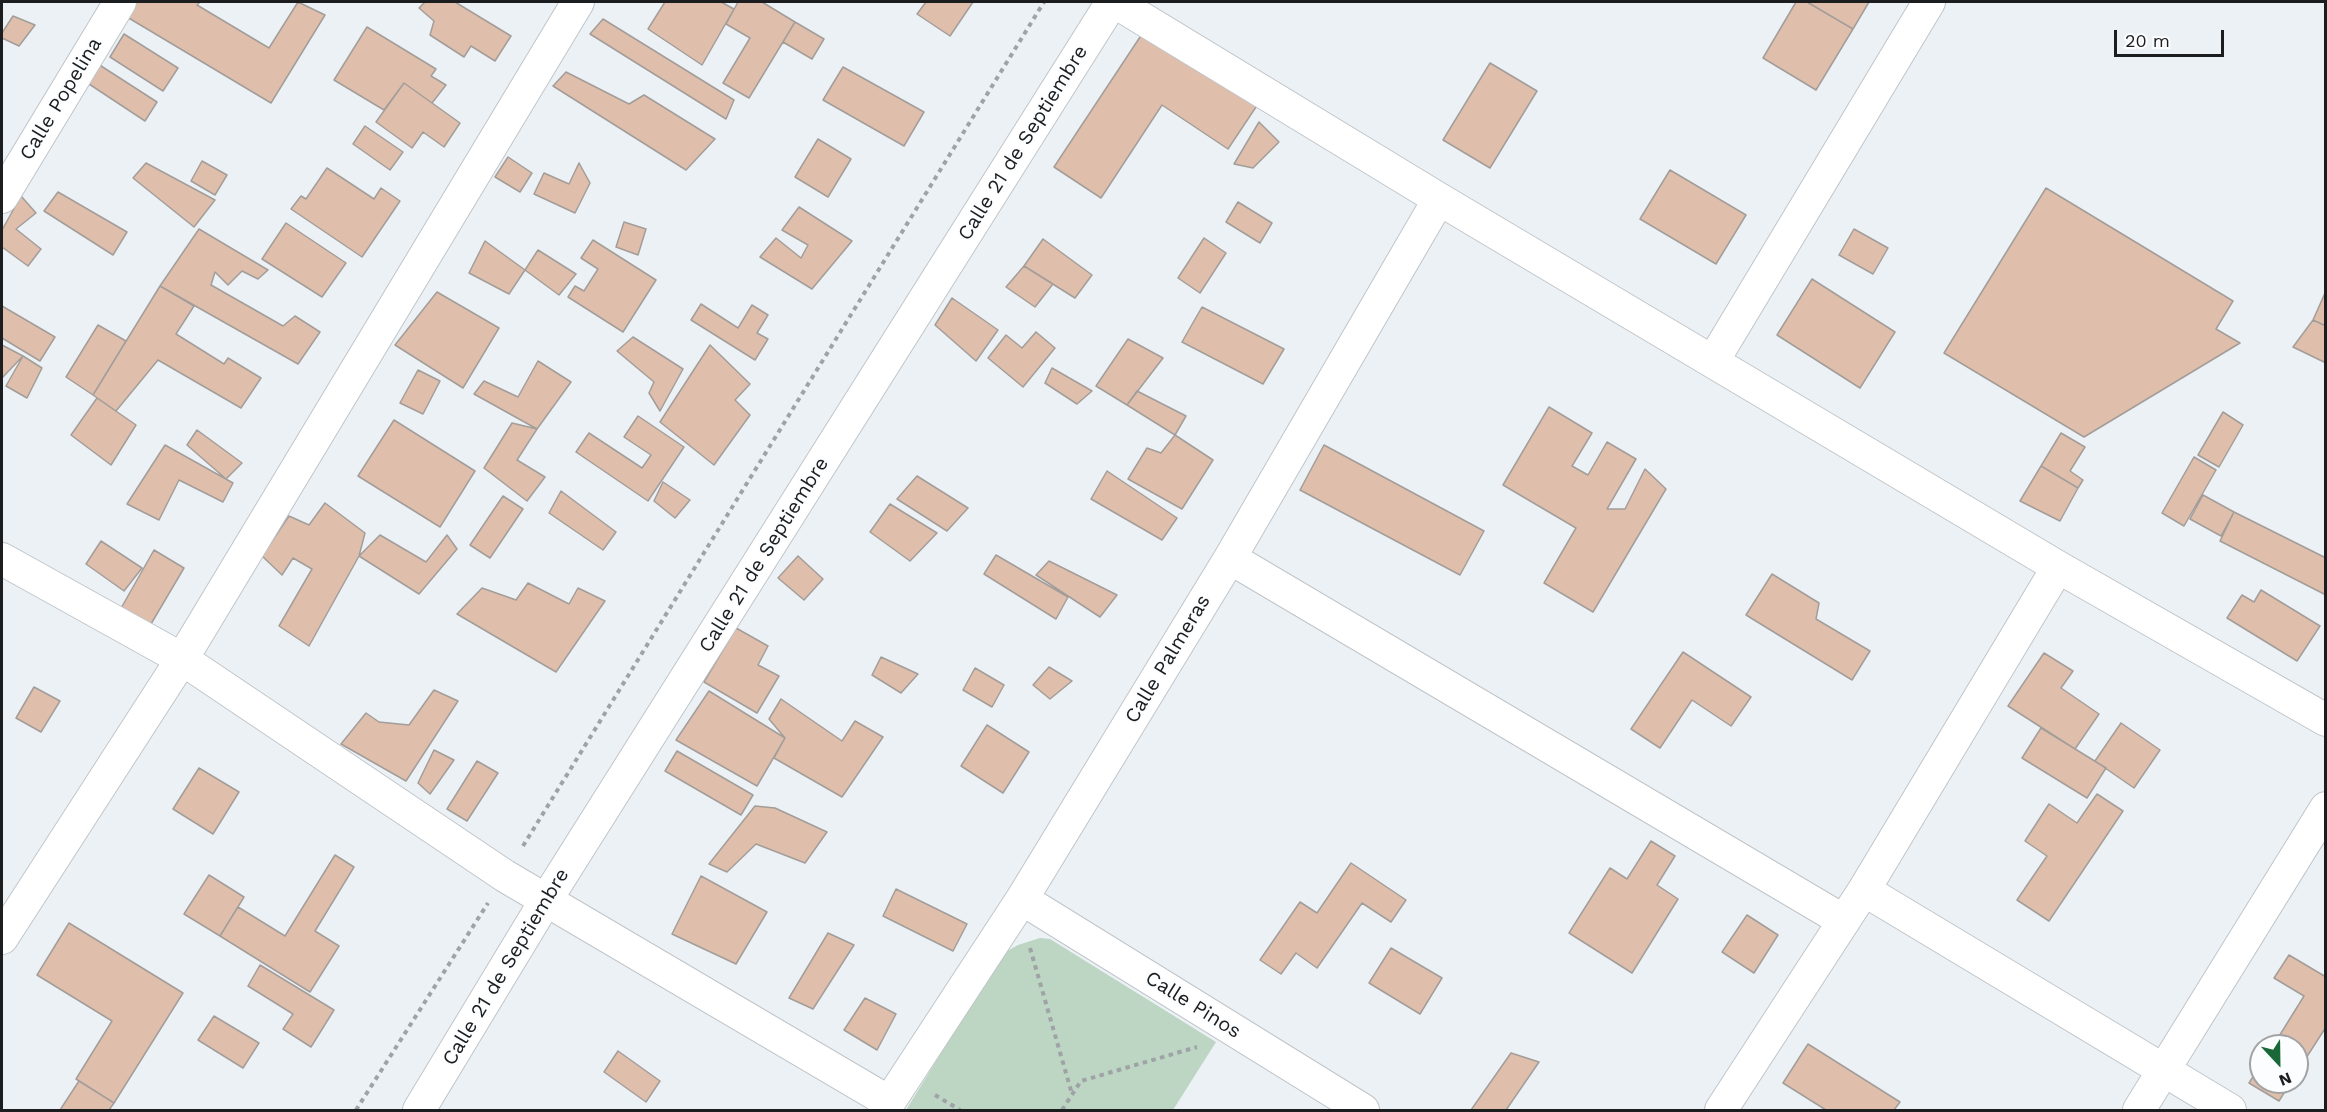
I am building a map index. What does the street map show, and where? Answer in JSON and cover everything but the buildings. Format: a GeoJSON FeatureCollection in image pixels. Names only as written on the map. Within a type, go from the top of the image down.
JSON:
{"type":"FeatureCollection","features":[{"type":"Feature","properties":{"kind":"street","name":"Calle Popelina"},"geometry":{"type":"LineString","coordinates":[[2,197],[120,2]]}},
{"type":"Feature","properties":{"kind":"street"},"geometry":{"type":"LineString","coordinates":[[2,938],[182,659],[578,2]]}},
{"type":"Feature","properties":{"kind":"street"},"geometry":{"type":"LineString","coordinates":[[1114,2],[1439,199],[2058,567],[2322,709]]}},
{"type":"Feature","properties":{"kind":"street","name":"Calle 21 de Septiembre"},"geometry":{"type":"LineString","coordinates":[[419,1110],[546,900],[1114,2]]}},
{"type":"Feature","properties":{"kind":"street"},"geometry":{"type":"LineString","coordinates":[[1713,361],[1929,2]]}},
{"type":"Feature","properties":{"kind":"street","name":"Calle Palmeras"},"geometry":{"type":"LineString","coordinates":[[887,1106],[1022,899],[1230,558],[1439,199]]}},
{"type":"Feature","properties":{"kind":"street"},"geometry":{"type":"LineString","coordinates":[[1230,558],[1844,921]]}},
{"type":"Feature","properties":{"kind":"street"},"geometry":{"type":"LineString","coordinates":[[2,559],[182,659],[505,876],[887,1106]]}},
{"type":"Feature","properties":{"kind":"street"},"geometry":{"type":"LineString","coordinates":[[1721,1110],[1864,890],[2058,567]]}},
{"type":"Feature","properties":{"kind":"street"},"geometry":{"type":"LineString","coordinates":[[2139,1110],[2325,808]]}},
{"type":"Feature","properties":{"kind":"street"},"geometry":{"type":"LineString","coordinates":[[1864,890],[2230,1110]]}},
{"type":"Feature","properties":{"kind":"street","name":"Calle Pinos"},"geometry":{"type":"LineString","coordinates":[[1022,899],[1363,1110]]}},
{"type":"Feature","properties":{"kind":"path"},"geometry":{"type":"LineString","coordinates":[[356,1110],[505,876],[1044,2]]}},
{"type":"Feature","properties":{"kind":"path"},"geometry":{"type":"LineString","coordinates":[[1028,942],[1072,1095]]}},
{"type":"Feature","properties":{"kind":"path"},"geometry":{"type":"LineString","coordinates":[[1062,1110],[1081,1081],[1205,1045]]}},
{"type":"Feature","properties":{"kind":"path"},"geometry":{"type":"LineString","coordinates":[[931,1093],[960,1110]]}},
{"type":"Feature","properties":{"kind":"green space"},"geometry":{"type":"Polygon","coordinates":[[[1040,938],[1050,939],[1216,1042],[1173,1110],[906,1110],[1002,954],[1018,945],[1040,938]]]}}]}
